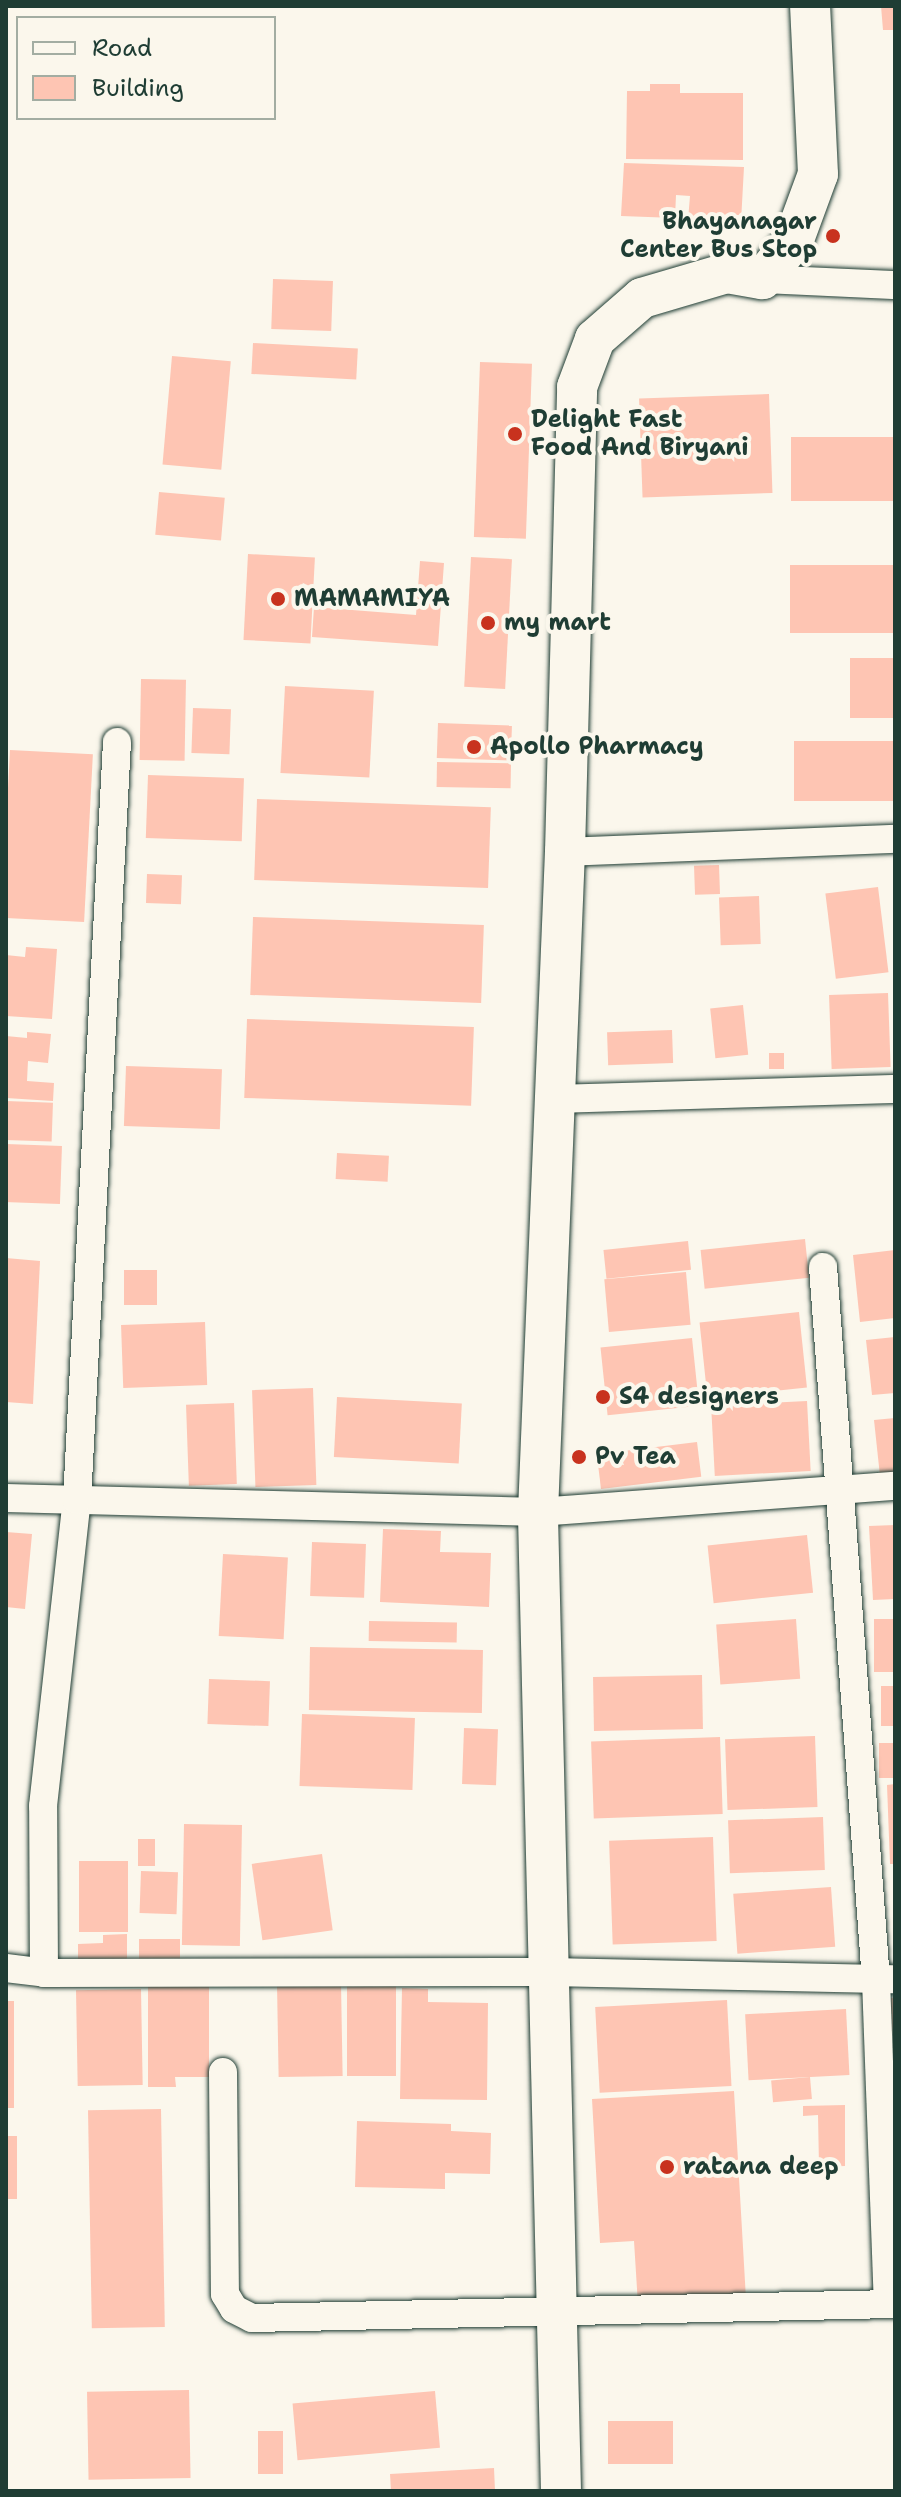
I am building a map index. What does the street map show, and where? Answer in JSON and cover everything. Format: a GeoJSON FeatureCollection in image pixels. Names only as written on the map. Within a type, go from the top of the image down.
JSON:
{"type":"FeatureCollection","features":[{"type":"Feature","properties":{"kind":"main road"},"geometry":{"type":"LineString","coordinates":[[561,2491],[538,1512],[552,1099],[565,852],[577,387],[595,339],[642,298],[684,282],[727,273],[762,279],[793,242],[818,174],[810,6]]}},
{"type":"Feature","properties":{"kind":"street"},"geometry":{"type":"LineString","coordinates":[[762,279],[895,285]]}},
{"type":"Feature","properties":{"kind":"street"},"geometry":{"type":"LineString","coordinates":[[44,1973],[43,1806],[77,1500],[117,742]]}},
{"type":"Feature","properties":{"kind":"street"},"geometry":{"type":"LineString","coordinates":[[565,852],[895,839]]}},
{"type":"Feature","properties":{"kind":"street"},"geometry":{"type":"LineString","coordinates":[[552,1099],[895,1089]]}},
{"type":"Feature","properties":{"kind":"street"},"geometry":{"type":"LineString","coordinates":[[223,2072],[225,2294],[234,2309],[252,2318],[558,2315],[892,2304],[886,1979],[836,1486],[823,1267]]}},
{"type":"Feature","properties":{"kind":"street"},"geometry":{"type":"LineString","coordinates":[[6,1498],[538,1512],[836,1486],[895,1486]]}},
{"type":"Feature","properties":{"kind":"street"},"geometry":{"type":"LineString","coordinates":[[6,1968],[44,1973],[550,1972],[886,1979]]}},
{"type":"Feature","properties":{"kind":"building"},"geometry":{"type":"Polygon","coordinates":[[[881,6],[895,6],[895,30],[883,30],[881,6]]]}},
{"type":"Feature","properties":{"kind":"building"},"geometry":{"type":"Polygon","coordinates":[[[650,84],[680,84],[680,93],[743,93],[743,160],[626,159],[627,91],[650,91],[650,84]]]}},
{"type":"Feature","properties":{"kind":"building"},"geometry":{"type":"Polygon","coordinates":[[[624,163],[744,167],[741,222],[688,220],[690,196],[676,195],[675,218],[621,216],[624,163]]]}},
{"type":"Feature","properties":{"kind":"building"},"geometry":{"type":"Polygon","coordinates":[[[273,279],[333,281],[331,331],[271,329],[273,279]]]}},
{"type":"Feature","properties":{"kind":"building"},"geometry":{"type":"Polygon","coordinates":[[[253,343],[358,348],[356,379],[251,374],[253,343]]]}},
{"type":"Feature","properties":{"kind":"building"},"geometry":{"type":"Polygon","coordinates":[[[172,356],[231,361],[221,470],[163,465],[172,356]]]}},
{"type":"Feature","properties":{"kind":"building"},"geometry":{"type":"Polygon","coordinates":[[[480,362],[532,364],[526,539],[474,537],[480,362]]]}},
{"type":"Feature","properties":{"kind":"building"},"geometry":{"type":"Polygon","coordinates":[[[769,394],[772,493],[643,497],[639,399],[769,394]]]}},
{"type":"Feature","properties":{"kind":"building"},"geometry":{"type":"Polygon","coordinates":[[[791,437],[895,437],[895,501],[791,501],[791,437]]]}},
{"type":"Feature","properties":{"kind":"building"},"geometry":{"type":"Polygon","coordinates":[[[159,492],[225,498],[221,541],[155,535],[159,492]]]}},
{"type":"Feature","properties":{"kind":"building","name":"MAMAMIYA"},"geometry":{"type":"Polygon","coordinates":[[[248,554],[315,558],[310,643],[243,640],[248,554]]]}},
{"type":"Feature","properties":{"kind":"building","name":"my mart"},"geometry":{"type":"Polygon","coordinates":[[[471,557],[512,559],[505,689],[464,687],[471,557]]]}},
{"type":"Feature","properties":{"kind":"building"},"geometry":{"type":"Polygon","coordinates":[[[420,561],[444,563],[438,646],[312,637],[314,607],[416,615],[420,561]]]}},
{"type":"Feature","properties":{"kind":"building"},"geometry":{"type":"Polygon","coordinates":[[[790,565],[895,565],[895,633],[790,633],[790,565]]]}},
{"type":"Feature","properties":{"kind":"building"},"geometry":{"type":"Polygon","coordinates":[[[850,658],[895,658],[895,718],[850,718],[850,658]]]}},
{"type":"Feature","properties":{"kind":"building"},"geometry":{"type":"Polygon","coordinates":[[[141,679],[186,680],[185,761],[140,760],[141,679]]]}},
{"type":"Feature","properties":{"kind":"building"},"geometry":{"type":"Polygon","coordinates":[[[285,686],[374,691],[369,778],[280,773],[285,686]]]}},
{"type":"Feature","properties":{"kind":"building"},"geometry":{"type":"Polygon","coordinates":[[[193,708],[231,709],[229,754],[191,753],[193,708]]]}},
{"type":"Feature","properties":{"kind":"building"},"geometry":{"type":"Polygon","coordinates":[[[438,723],[512,726],[511,761],[437,758],[438,723]]]}},
{"type":"Feature","properties":{"kind":"building"},"geometry":{"type":"Polygon","coordinates":[[[794,741],[894,741],[894,801],[794,801],[794,741]]]}},
{"type":"Feature","properties":{"kind":"building"},"geometry":{"type":"Polygon","coordinates":[[[10,750],[93,754],[84,922],[6,918],[10,750]]]}},
{"type":"Feature","properties":{"kind":"building"},"geometry":{"type":"Polygon","coordinates":[[[437,762],[511,763],[511,788],[437,787],[437,762]]]}},
{"type":"Feature","properties":{"kind":"building"},"geometry":{"type":"Polygon","coordinates":[[[148,775],[244,778],[242,841],[146,838],[148,775]]]}},
{"type":"Feature","properties":{"kind":"building"},"geometry":{"type":"Polygon","coordinates":[[[257,799],[491,807],[488,888],[254,880],[257,799]]]}},
{"type":"Feature","properties":{"kind":"building"},"geometry":{"type":"Polygon","coordinates":[[[719,865],[720,894],[695,895],[694,866],[719,865]]]}},
{"type":"Feature","properties":{"kind":"building"},"geometry":{"type":"Polygon","coordinates":[[[147,874],[182,875],[181,904],[146,903],[147,874]]]}},
{"type":"Feature","properties":{"kind":"building"},"geometry":{"type":"Polygon","coordinates":[[[878,887],[888,972],[836,979],[825,893],[878,887]]]}},
{"type":"Feature","properties":{"kind":"building"},"geometry":{"type":"Polygon","coordinates":[[[759,896],[761,944],[721,945],[719,897],[759,896]]]}},
{"type":"Feature","properties":{"kind":"building"},"geometry":{"type":"Polygon","coordinates":[[[253,917],[484,925],[481,1003],[250,995],[253,917]]]}},
{"type":"Feature","properties":{"kind":"building"},"geometry":{"type":"Polygon","coordinates":[[[26,947],[57,949],[52,1019],[6,1016],[6,955],[25,957],[26,947]]]}},
{"type":"Feature","properties":{"kind":"building"},"geometry":{"type":"Polygon","coordinates":[[[888,993],[891,1067],[832,1069],[829,995],[888,993]]]}},
{"type":"Feature","properties":{"kind":"building"},"geometry":{"type":"Polygon","coordinates":[[[743,1005],[748,1055],[715,1058],[710,1008],[743,1005]]]}},
{"type":"Feature","properties":{"kind":"building"},"geometry":{"type":"Polygon","coordinates":[[[247,1019],[474,1027],[471,1106],[244,1098],[247,1019]]]}},
{"type":"Feature","properties":{"kind":"building"},"geometry":{"type":"Polygon","coordinates":[[[672,1030],[673,1063],[608,1065],[607,1032],[672,1030]]]}},
{"type":"Feature","properties":{"kind":"building"},"geometry":{"type":"Polygon","coordinates":[[[27,1032],[51,1034],[48,1063],[28,1061],[27,1081],[54,1083],[53,1101],[6,1098],[6,1036],[27,1038],[27,1032]]]}},
{"type":"Feature","properties":{"kind":"building"},"geometry":{"type":"Polygon","coordinates":[[[769,1053],[784,1053],[784,1069],[769,1069],[769,1053]]]}},
{"type":"Feature","properties":{"kind":"building"},"geometry":{"type":"Polygon","coordinates":[[[126,1066],[222,1069],[220,1129],[124,1126],[126,1066]]]}},
{"type":"Feature","properties":{"kind":"building"},"geometry":{"type":"Polygon","coordinates":[[[6,1101],[53,1103],[52,1142],[6,1140],[6,1101]]]}},
{"type":"Feature","properties":{"kind":"building"},"geometry":{"type":"Polygon","coordinates":[[[6,1144],[62,1146],[60,1204],[6,1202],[6,1144]]]}},
{"type":"Feature","properties":{"kind":"building"},"geometry":{"type":"Polygon","coordinates":[[[337,1153],[389,1156],[388,1182],[336,1179],[337,1153]]]}},
{"type":"Feature","properties":{"kind":"building"},"geometry":{"type":"Polygon","coordinates":[[[805,1239],[809,1278],[705,1289],[701,1250],[805,1239]]]}},
{"type":"Feature","properties":{"kind":"building"},"geometry":{"type":"Polygon","coordinates":[[[688,1241],[691,1270],[606,1279],[603,1250],[688,1241]]]}},
{"type":"Feature","properties":{"kind":"building"},"geometry":{"type":"Polygon","coordinates":[[[895,1250],[895,1318],[860,1322],[853,1255],[895,1250]]]}},
{"type":"Feature","properties":{"kind":"building"},"geometry":{"type":"Polygon","coordinates":[[[6,1258],[40,1261],[33,1404],[6,1402],[6,1258]]]}},
{"type":"Feature","properties":{"kind":"building"},"geometry":{"type":"Polygon","coordinates":[[[124,1270],[157,1270],[157,1305],[124,1305],[124,1270]]]}},
{"type":"Feature","properties":{"kind":"building"},"geometry":{"type":"Polygon","coordinates":[[[686,1272],[691,1325],[609,1332],[604,1279],[686,1272]]]}},
{"type":"Feature","properties":{"kind":"building"},"geometry":{"type":"Polygon","coordinates":[[[799,1312],[807,1388],[707,1398],[700,1322],[799,1312]]]}},
{"type":"Feature","properties":{"kind":"building"},"geometry":{"type":"Polygon","coordinates":[[[205,1322],[207,1385],[123,1388],[121,1325],[205,1322]]]}},
{"type":"Feature","properties":{"kind":"building"},"geometry":{"type":"Polygon","coordinates":[[[895,1337],[895,1393],[872,1395],[866,1340],[895,1337]]]}},
{"type":"Feature","properties":{"kind":"building"},"geometry":{"type":"Polygon","coordinates":[[[692,1338],[699,1406],[608,1415],[601,1348],[692,1338]]]}},
{"type":"Feature","properties":{"kind":"building"},"geometry":{"type":"Polygon","coordinates":[[[313,1388],[316,1485],[255,1487],[252,1390],[313,1388]]]}},
{"type":"Feature","properties":{"kind":"building"},"geometry":{"type":"Polygon","coordinates":[[[337,1397],[462,1404],[459,1463],[334,1457],[337,1397]]]}},
{"type":"Feature","properties":{"kind":"building"},"geometry":{"type":"Polygon","coordinates":[[[807,1401],[811,1471],[715,1476],[711,1406],[807,1401]]]}},
{"type":"Feature","properties":{"kind":"building"},"geometry":{"type":"Polygon","coordinates":[[[234,1403],[237,1484],[189,1486],[186,1405],[234,1403]]]}},
{"type":"Feature","properties":{"kind":"building"},"geometry":{"type":"Polygon","coordinates":[[[895,1418],[895,1475],[880,1476],[874,1420],[895,1418]]]}},
{"type":"Feature","properties":{"kind":"building"},"geometry":{"type":"Polygon","coordinates":[[[697,1442],[701,1477],[601,1489],[597,1454],[697,1442]]]}},
{"type":"Feature","properties":{"kind":"building"},"geometry":{"type":"Polygon","coordinates":[[[895,1525],[895,1599],[873,1600],[869,1526],[895,1525]]]}},
{"type":"Feature","properties":{"kind":"building"},"geometry":{"type":"Polygon","coordinates":[[[383,1529],[441,1531],[440,1552],[491,1553],[489,1607],[380,1602],[383,1529]]]}},
{"type":"Feature","properties":{"kind":"building"},"geometry":{"type":"Polygon","coordinates":[[[6,1532],[32,1534],[25,1609],[6,1607],[6,1532]]]}},
{"type":"Feature","properties":{"kind":"building"},"geometry":{"type":"Polygon","coordinates":[[[807,1535],[813,1593],[714,1603],[708,1545],[807,1535]]]}},
{"type":"Feature","properties":{"kind":"building"},"geometry":{"type":"Polygon","coordinates":[[[312,1542],[366,1544],[364,1598],[310,1596],[312,1542]]]}},
{"type":"Feature","properties":{"kind":"building"},"geometry":{"type":"Polygon","coordinates":[[[223,1554],[288,1557],[284,1639],[219,1636],[223,1554]]]}},
{"type":"Feature","properties":{"kind":"building"},"geometry":{"type":"Polygon","coordinates":[[[796,1619],[800,1679],[720,1684],[716,1625],[796,1619]]]}},
{"type":"Feature","properties":{"kind":"building"},"geometry":{"type":"Polygon","coordinates":[[[874,1619],[895,1619],[895,1672],[874,1672],[874,1619]]]}},
{"type":"Feature","properties":{"kind":"building"},"geometry":{"type":"Polygon","coordinates":[[[369,1621],[457,1623],[457,1643],[369,1641],[369,1621]]]}},
{"type":"Feature","properties":{"kind":"building"},"geometry":{"type":"Polygon","coordinates":[[[310,1647],[483,1650],[482,1713],[309,1710],[310,1647]]]}},
{"type":"Feature","properties":{"kind":"building"},"geometry":{"type":"Polygon","coordinates":[[[702,1675],[703,1729],[594,1731],[593,1677],[702,1675]]]}},
{"type":"Feature","properties":{"kind":"building"},"geometry":{"type":"Polygon","coordinates":[[[209,1679],[270,1681],[268,1726],[207,1724],[209,1679]]]}},
{"type":"Feature","properties":{"kind":"building"},"geometry":{"type":"Polygon","coordinates":[[[881,1686],[895,1686],[895,1726],[881,1726],[881,1686]]]}},
{"type":"Feature","properties":{"kind":"building"},"geometry":{"type":"Polygon","coordinates":[[[302,1714],[415,1718],[412,1790],[299,1786],[302,1714]]]}},
{"type":"Feature","properties":{"kind":"building"},"geometry":{"type":"Polygon","coordinates":[[[464,1728],[498,1729],[496,1785],[462,1784],[464,1728]]]}},
{"type":"Feature","properties":{"kind":"building"},"geometry":{"type":"Polygon","coordinates":[[[815,1736],[817,1807],[728,1810],[725,1739],[815,1736]]]}},
{"type":"Feature","properties":{"kind":"building"},"geometry":{"type":"Polygon","coordinates":[[[720,1737],[723,1814],[594,1818],[591,1742],[720,1737]]]}},
{"type":"Feature","properties":{"kind":"building"},"geometry":{"type":"Polygon","coordinates":[[[879,1743],[895,1743],[895,1778],[879,1778],[879,1743]]]}},
{"type":"Feature","properties":{"kind":"building"},"geometry":{"type":"Polygon","coordinates":[[[895,1784],[895,1864],[890,1864],[887,1785],[895,1784]]]}},
{"type":"Feature","properties":{"kind":"building"},"geometry":{"type":"Polygon","coordinates":[[[823,1817],[825,1870],[730,1873],[728,1820],[823,1817]]]}},
{"type":"Feature","properties":{"kind":"building"},"geometry":{"type":"Polygon","coordinates":[[[184,1824],[242,1825],[240,1946],[182,1945],[184,1824]]]}},
{"type":"Feature","properties":{"kind":"building"},"geometry":{"type":"Polygon","coordinates":[[[713,1837],[717,1941],[613,1945],[609,1841],[713,1837]]]}},
{"type":"Feature","properties":{"kind":"building"},"geometry":{"type":"Polygon","coordinates":[[[138,1839],[155,1839],[155,1866],[138,1866],[138,1839]]]}},
{"type":"Feature","properties":{"kind":"building"},"geometry":{"type":"Polygon","coordinates":[[[322,1854],[333,1930],[262,1940],[252,1864],[322,1854]]]}},
{"type":"Feature","properties":{"kind":"building"},"geometry":{"type":"Polygon","coordinates":[[[79,1861],[128,1861],[128,1932],[79,1932],[79,1861]]]}},
{"type":"Feature","properties":{"kind":"building"},"geometry":{"type":"Polygon","coordinates":[[[141,1871],[178,1872],[177,1914],[140,1913],[141,1871]]]}},
{"type":"Feature","properties":{"kind":"building"},"geometry":{"type":"Polygon","coordinates":[[[831,1887],[835,1947],[737,1954],[733,1894],[831,1887]]]}},
{"type":"Feature","properties":{"kind":"building"},"geometry":{"type":"Polygon","coordinates":[[[127,1934],[127,1968],[78,1969],[78,1944],[103,1943],[103,1935],[127,1934]]]}},
{"type":"Feature","properties":{"kind":"building"},"geometry":{"type":"Polygon","coordinates":[[[139,1939],[180,1939],[180,1964],[139,1964],[139,1939]]]}},
{"type":"Feature","properties":{"kind":"building"},"geometry":{"type":"Polygon","coordinates":[[[347,1982],[396,1982],[396,2076],[347,2076],[347,1982]]]}},
{"type":"Feature","properties":{"kind":"building"},"geometry":{"type":"Polygon","coordinates":[[[341,1983],[343,2076],[279,2077],[277,1984],[341,1983]]]}},
{"type":"Feature","properties":{"kind":"building"},"geometry":{"type":"Polygon","coordinates":[[[148,1985],[209,1985],[209,2077],[175,2077],[176,2087],[148,2087],[148,1985]]]}},
{"type":"Feature","properties":{"kind":"building"},"geometry":{"type":"Polygon","coordinates":[[[402,1988],[428,1989],[428,2002],[488,2003],[487,2100],[400,2099],[402,1988]]]}},
{"type":"Feature","properties":{"kind":"building"},"geometry":{"type":"Polygon","coordinates":[[[141,1989],[143,2085],[78,2086],[76,1990],[141,1989]]]}},
{"type":"Feature","properties":{"kind":"building"},"geometry":{"type":"Polygon","coordinates":[[[890,1998],[895,1998],[895,2035],[893,2035],[890,1998]]]}},
{"type":"Feature","properties":{"kind":"building"},"geometry":{"type":"Polygon","coordinates":[[[727,2000],[732,2086],[600,2093],[595,2007],[727,2000]]]}},
{"type":"Feature","properties":{"kind":"building"},"geometry":{"type":"Polygon","coordinates":[[[6,2001],[14,2001],[14,2108],[6,2108],[6,2001]]]}},
{"type":"Feature","properties":{"kind":"building"},"geometry":{"type":"Polygon","coordinates":[[[846,2009],[849,2075],[749,2080],[745,2014],[846,2009]]]}},
{"type":"Feature","properties":{"kind":"building"},"geometry":{"type":"Polygon","coordinates":[[[810,2077],[812,2099],[773,2102],[771,2080],[810,2077]]]}},
{"type":"Feature","properties":{"kind":"building","name":"ratana deep"},"geometry":{"type":"Polygon","coordinates":[[[734,2091],[746,2299],[638,2305],[634,2241],[600,2243],[592,2099],[734,2091]]]}},
{"type":"Feature","properties":{"kind":"building"},"geometry":{"type":"Polygon","coordinates":[[[845,2105],[845,2166],[819,2167],[818,2115],[803,2116],[803,2106],[845,2105]]]}},
{"type":"Feature","properties":{"kind":"building"},"geometry":{"type":"Polygon","coordinates":[[[161,2109],[165,2327],[92,2328],[88,2110],[161,2109]]]}},
{"type":"Feature","properties":{"kind":"building"},"geometry":{"type":"Polygon","coordinates":[[[357,2121],[451,2124],[451,2131],[491,2133],[490,2174],[445,2173],[445,2189],[355,2187],[357,2121]]]}},
{"type":"Feature","properties":{"kind":"building"},"geometry":{"type":"Polygon","coordinates":[[[6,2136],[17,2136],[17,2199],[6,2199],[6,2136]]]}},
{"type":"Feature","properties":{"kind":"building"},"geometry":{"type":"Polygon","coordinates":[[[189,2390],[191,2478],[89,2480],[87,2392],[189,2390]]]}},
{"type":"Feature","properties":{"kind":"building"},"geometry":{"type":"Polygon","coordinates":[[[435,2391],[440,2448],[298,2460],[293,2403],[435,2391]]]}},
{"type":"Feature","properties":{"kind":"building"},"geometry":{"type":"Polygon","coordinates":[[[608,2421],[673,2421],[673,2464],[608,2464],[608,2421]]]}},
{"type":"Feature","properties":{"kind":"building"},"geometry":{"type":"Polygon","coordinates":[[[258,2431],[283,2431],[283,2474],[258,2474],[258,2431]]]}},
{"type":"Feature","properties":{"kind":"building"},"geometry":{"type":"Polygon","coordinates":[[[494,2468],[495,2491],[391,2491],[390,2474],[494,2468]]]}},
{"type":"Feature","properties":{"kind":"place","name":"Bhayanagar Center Bus Stop"},"geometry":{"type":"Point","coordinates":[833,236]}},
{"type":"Feature","properties":{"kind":"place","name":"Delight Fast Food And Biryani"},"geometry":{"type":"Point","coordinates":[515,434]}},
{"type":"Feature","properties":{"kind":"place","name":"MAMAMIYA"},"geometry":{"type":"Point","coordinates":[278,599]}},
{"type":"Feature","properties":{"kind":"place","name":"my mart"},"geometry":{"type":"Point","coordinates":[488,623]}},
{"type":"Feature","properties":{"kind":"place","name":"Apollo Pharmacy"},"geometry":{"type":"Point","coordinates":[474,747]}},
{"type":"Feature","properties":{"kind":"place","name":"S4 designers"},"geometry":{"type":"Point","coordinates":[603,1397]}},
{"type":"Feature","properties":{"kind":"place","name":"Pv Tea"},"geometry":{"type":"Point","coordinates":[579,1457]}},
{"type":"Feature","properties":{"kind":"place","name":"ratana deep"},"geometry":{"type":"Point","coordinates":[667,2167]}}]}
